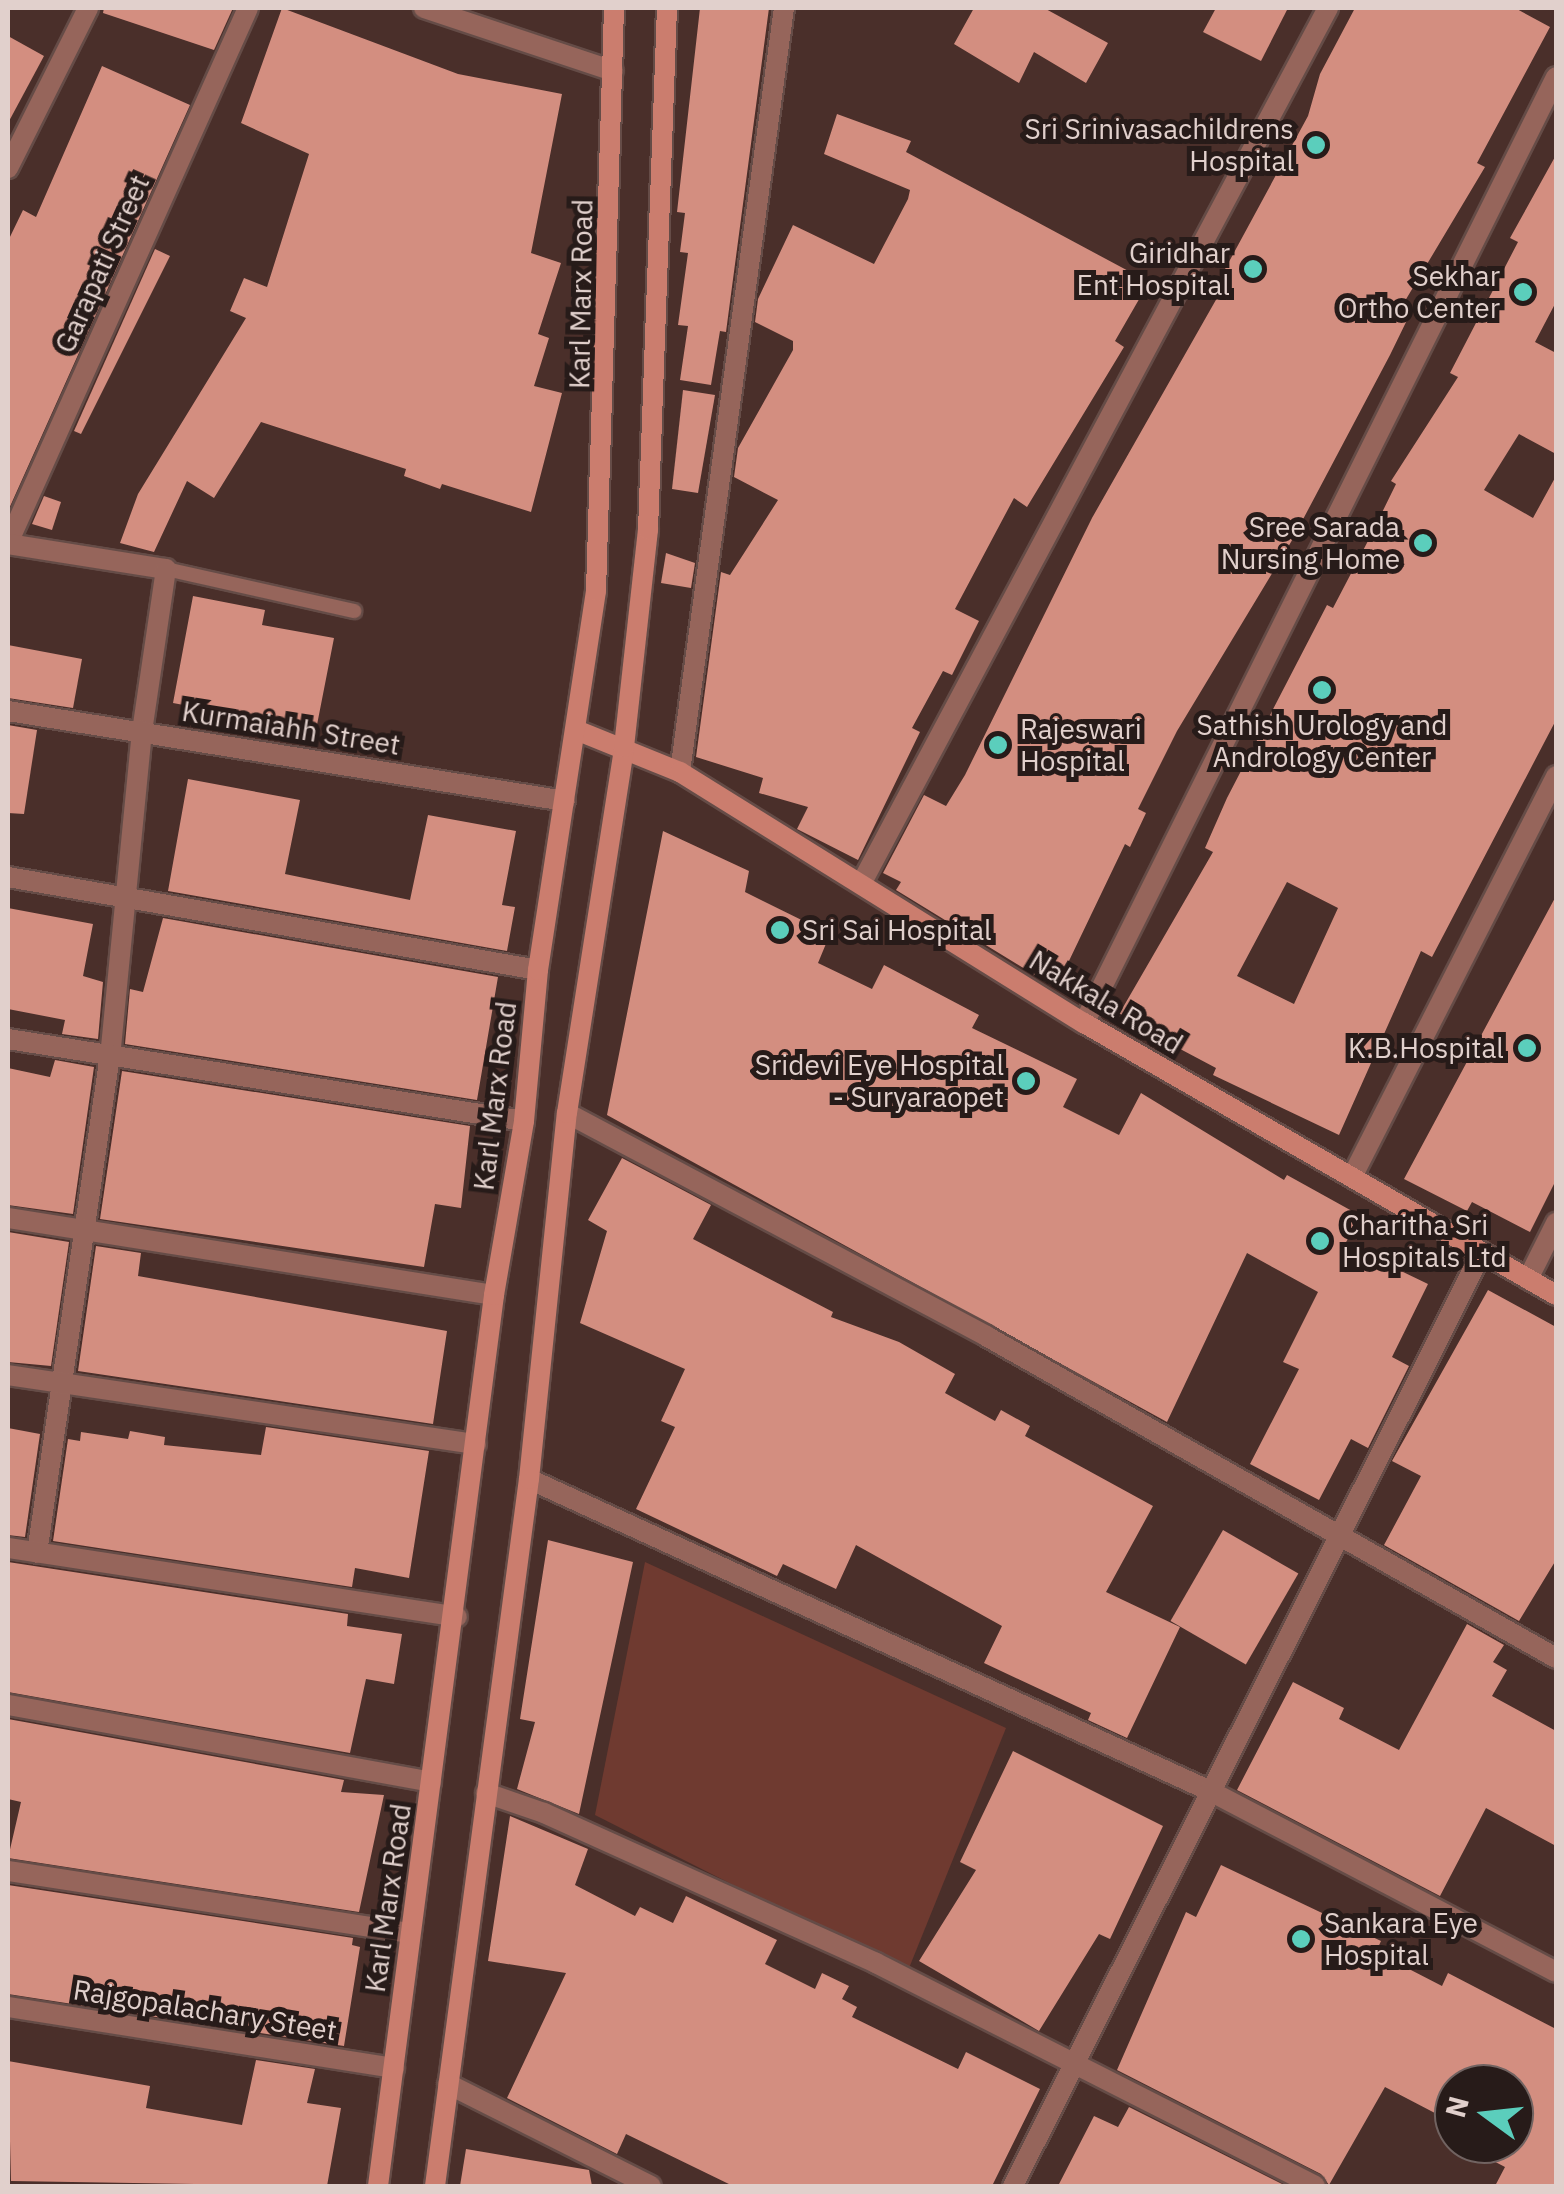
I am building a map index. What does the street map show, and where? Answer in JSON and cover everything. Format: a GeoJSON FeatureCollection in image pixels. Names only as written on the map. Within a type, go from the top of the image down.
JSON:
{"type":"FeatureCollection","features":[{"type":"Feature","properties":{"kind":"main road","name":"Karl Marx Road"},"geometry":{"type":"LineString","coordinates":[[378,2186],[408,1932],[457,1617],[494,1295],[524,1120],[538,970],[576,730],[604,469],[614,8]]}},
{"type":"Feature","properties":{"kind":"main road"},"geometry":{"type":"LineString","coordinates":[[435,2186],[529,1479],[567,1114],[624,747],[648,530],[666,8]]}},
{"type":"Feature","properties":{"kind":"main road","name":"Nakkala Road"},"geometry":{"type":"LineString","coordinates":[[576,730],[680,772],[1084,1023],[1556,1295]]}},
{"type":"Feature","properties":{"kind":"street"},"geometry":{"type":"LineString","coordinates":[[8,168],[88,8]]}},
{"type":"Feature","properties":{"kind":"street","name":"Garapati Street"},"geometry":{"type":"LineString","coordinates":[[8,544],[248,8]]}},
{"type":"Feature","properties":{"kind":"street"},"geometry":{"type":"LineString","coordinates":[[424,8],[613,71]]}},
{"type":"Feature","properties":{"kind":"street"},"geometry":{"type":"LineString","coordinates":[[680,772],[784,8]]}},
{"type":"Feature","properties":{"kind":"street"},"geometry":{"type":"LineString","coordinates":[[861,884],[1328,8]]}},
{"type":"Feature","properties":{"kind":"street"},"geometry":{"type":"LineString","coordinates":[[1084,1023],[1556,77]]}},
{"type":"Feature","properties":{"kind":"street"},"geometry":{"type":"LineString","coordinates":[[8,544],[166,570],[142,731],[130,897],[110,1055],[65,1383],[37,1553]]}},
{"type":"Feature","properties":{"kind":"street","name":"Kurmaiahh Street"},"geometry":{"type":"LineString","coordinates":[[8,712],[565,801]]}},
{"type":"Feature","properties":{"kind":"street"},"geometry":{"type":"LineString","coordinates":[[1352,1177],[1556,776]]}},
{"type":"Feature","properties":{"kind":"street"},"geometry":{"type":"LineString","coordinates":[[8,877],[538,970]]}},
{"type":"Feature","properties":{"kind":"street"},"geometry":{"type":"LineString","coordinates":[[8,1039],[524,1120]]}},
{"type":"Feature","properties":{"kind":"street"},"geometry":{"type":"LineString","coordinates":[[567,1114],[986,1336],[1556,1658]]}},
{"type":"Feature","properties":{"kind":"street"},"geometry":{"type":"LineString","coordinates":[[8,1218],[494,1295]]}},
{"type":"Feature","properties":{"kind":"street"},"geometry":{"type":"LineString","coordinates":[[1528,1278],[1556,1223]]}},
{"type":"Feature","properties":{"kind":"street"},"geometry":{"type":"LineString","coordinates":[[1013,2186],[1482,1252]]}},
{"type":"Feature","properties":{"kind":"street"},"geometry":{"type":"LineString","coordinates":[[8,1375],[476,1444]]}},
{"type":"Feature","properties":{"kind":"street"},"geometry":{"type":"LineString","coordinates":[[529,1479],[1210,1790],[1556,1972]]}},
{"type":"Feature","properties":{"kind":"street"},"geometry":{"type":"LineString","coordinates":[[8,1548],[457,1617]]}},
{"type":"Feature","properties":{"kind":"street"},"geometry":{"type":"LineString","coordinates":[[8,1704],[431,1782]]}},
{"type":"Feature","properties":{"kind":"street"},"geometry":{"type":"LineString","coordinates":[[486,1793],[544,1813],[841,1948],[1315,2186]]}},
{"type":"Feature","properties":{"kind":"street"},"geometry":{"type":"LineString","coordinates":[[8,1871],[408,1932]]}},
{"type":"Feature","properties":{"kind":"street","name":"Rajgopalachary Steet"},"geometry":{"type":"LineString","coordinates":[[8,2007],[394,2068]]}},
{"type":"Feature","properties":{"kind":"street"},"geometry":{"type":"LineString","coordinates":[[448,2084],[651,2186]]}},
{"type":"Feature","properties":{"kind":"lane"},"geometry":{"type":"LineString","coordinates":[[166,570],[354,612]]}},
{"type":"Feature","properties":{"kind":"shaded area"},"geometry":{"type":"Polygon","coordinates":[[[645,1562],[1006,1728],[907,1973],[595,1815],[645,1562]]]}},
{"type":"Feature","properties":{"kind":"building"},"geometry":{"type":"Polygon","coordinates":[[[104,8],[233,8],[214,50],[103,13],[104,8]]]}},
{"type":"Feature","properties":{"kind":"building"},"geometry":{"type":"Polygon","coordinates":[[[282,8],[458,74],[562,94],[531,253],[561,263],[538,334],[549,338],[534,386],[562,393],[531,512],[442,484],[440,489],[404,476],[406,469],[261,422],[214,498],[187,481],[154,552],[120,543],[138,494],[246,318],[230,311],[244,278],[267,287],[309,154],[241,123],[282,8]]]}},
{"type":"Feature","properties":{"kind":"building"},"geometry":{"type":"Polygon","coordinates":[[[700,8],[769,8],[726,332],[720,331],[711,385],[680,380],[688,326],[678,325],[688,253],[680,252],[685,213],[677,212],[700,8]]]}},
{"type":"Feature","properties":{"kind":"building"},"geometry":{"type":"Polygon","coordinates":[[[974,8],[1044,8],[1108,43],[1086,83],[1034,52],[1019,83],[954,44],[974,8]]]}},
{"type":"Feature","properties":{"kind":"building"},"geometry":{"type":"Polygon","coordinates":[[[1216,8],[1288,8],[1261,61],[1203,32],[1216,8]]]}},
{"type":"Feature","properties":{"kind":"building"},"geometry":{"type":"Polygon","coordinates":[[[1355,8],[1515,8],[1550,27],[1477,163],[1485,167],[1399,311],[1409,316],[1291,542],[1177,731],[1138,809],[1146,813],[1130,847],[1125,844],[1056,988],[896,890],[901,882],[883,873],[924,795],[946,806],[965,775],[1092,518],[1217,298],[1211,295],[1308,116],[1320,74],[1355,8]]]}},
{"type":"Feature","properties":{"kind":"building"},"geometry":{"type":"Polygon","coordinates":[[[8,36],[44,56],[8,123],[8,36]]]}},
{"type":"Feature","properties":{"kind":"building"},"geometry":{"type":"Polygon","coordinates":[[[102,66],[190,105],[8,511],[8,241],[23,210],[36,217],[102,66]]]}},
{"type":"Feature","properties":{"kind":"building"},"geometry":{"type":"Polygon","coordinates":[[[837,114],[911,141],[906,152],[1149,282],[1115,341],[1124,347],[1027,507],[1014,498],[955,609],[979,621],[952,675],[943,671],[912,728],[920,732],[858,860],[797,829],[808,807],[759,793],[763,778],[696,757],[721,572],[730,575],[778,500],[734,477],[738,448],[793,350],[793,341],[755,322],[758,299],[793,225],[874,264],[910,190],[824,154],[837,114]]]}},
{"type":"Feature","properties":{"kind":"building"},"geometry":{"type":"Polygon","coordinates":[[[1556,155],[1556,302],[1535,342],[1556,353],[1556,454],[1519,434],[1484,490],[1533,518],[1556,476],[1556,720],[1432,957],[1421,951],[1339,1135],[1213,1075],[1216,1068],[1118,1016],[1213,852],[1205,848],[1227,798],[1327,605],[1333,608],[1369,539],[1396,484],[1391,481],[1458,377],[1450,373],[1518,242],[1510,238],[1556,155]],[[1287,882],[1237,976],[1294,1004],[1338,908],[1287,882]]]}},
{"type":"Feature","properties":{"kind":"building"},"geometry":{"type":"Polygon","coordinates":[[[155,249],[170,256],[81,434],[74,431],[155,249]]]}},
{"type":"Feature","properties":{"kind":"building"},"geometry":{"type":"Polygon","coordinates":[[[683,390],[715,395],[698,493],[672,489],[683,390]]]}},
{"type":"Feature","properties":{"kind":"building"},"geometry":{"type":"Polygon","coordinates":[[[44,496],[61,502],[52,530],[32,524],[44,496]]]}},
{"type":"Feature","properties":{"kind":"building"},"geometry":{"type":"Polygon","coordinates":[[[666,553],[695,563],[691,588],[661,583],[666,553]]]}},
{"type":"Feature","properties":{"kind":"building"},"geometry":{"type":"Polygon","coordinates":[[[193,596],[265,610],[262,625],[334,638],[316,730],[173,703],[193,596]]]}},
{"type":"Feature","properties":{"kind":"building"},"geometry":{"type":"Polygon","coordinates":[[[8,645],[82,659],[73,708],[8,698],[8,645]]]}},
{"type":"Feature","properties":{"kind":"building"},"geometry":{"type":"Polygon","coordinates":[[[8,725],[37,730],[24,814],[8,813],[8,725]]]}},
{"type":"Feature","properties":{"kind":"building"},"geometry":{"type":"Polygon","coordinates":[[[188,779],[300,800],[285,874],[410,900],[428,815],[516,831],[502,905],[515,907],[507,951],[168,891],[188,779]]]}},
{"type":"Feature","properties":{"kind":"building"},"geometry":{"type":"Polygon","coordinates":[[[663,831],[749,871],[745,892],[830,934],[818,963],[872,989],[884,965],[979,1015],[972,1028],[1077,1079],[1063,1107],[1119,1135],[1141,1093],[1284,1180],[1287,1175],[1361,1216],[1345,1244],[1428,1284],[1392,1357],[1409,1366],[1368,1448],[1351,1439],[1319,1500],[1250,1464],[1299,1369],[1283,1362],[1318,1292],[1247,1253],[1167,1422],[607,1115],[663,831]]]}},
{"type":"Feature","properties":{"kind":"building"},"geometry":{"type":"Polygon","coordinates":[[[1556,896],[1556,1180],[1530,1232],[1472,1202],[1467,1211],[1404,1179],[1556,896]]]}},
{"type":"Feature","properties":{"kind":"building"},"geometry":{"type":"Polygon","coordinates":[[[8,908],[93,924],[83,976],[103,982],[98,1039],[62,1034],[65,1020],[8,1009],[8,908]]]}},
{"type":"Feature","properties":{"kind":"building"},"geometry":{"type":"Polygon","coordinates":[[[163,918],[498,977],[477,1100],[125,1044],[130,989],[143,992],[163,918]]]}},
{"type":"Feature","properties":{"kind":"building"},"geometry":{"type":"Polygon","coordinates":[[[55,1060],[94,1067],[73,1214],[8,1205],[8,1068],[50,1077],[55,1060]]]}},
{"type":"Feature","properties":{"kind":"building"},"geometry":{"type":"Polygon","coordinates":[[[122,1071],[470,1126],[461,1208],[435,1204],[424,1267],[100,1219],[122,1071]]]}},
{"type":"Feature","properties":{"kind":"building"},"geometry":{"type":"Polygon","coordinates":[[[622,1158],[711,1205],[693,1239],[833,1312],[831,1317],[899,1342],[955,1374],[945,1393],[995,1421],[1001,1410],[1030,1426],[1025,1436],[1153,1506],[1106,1592],[1180,1627],[1127,1738],[1088,1720],[1091,1713],[984,1663],[1002,1626],[856,1545],[836,1589],[783,1564],[777,1576],[636,1509],[675,1427],[661,1421],[685,1369],[580,1323],[607,1231],[588,1220],[622,1158]]]}},
{"type":"Feature","properties":{"kind":"building"},"geometry":{"type":"Polygon","coordinates":[[[8,1232],[69,1242],[51,1366],[8,1362],[8,1232]]]}},
{"type":"Feature","properties":{"kind":"building"},"geometry":{"type":"Polygon","coordinates":[[[96,1246],[141,1253],[138,1276],[447,1331],[433,1424],[78,1371],[96,1246]]]}},
{"type":"Feature","properties":{"kind":"building"},"geometry":{"type":"Polygon","coordinates":[[[1488,1290],[1556,1327],[1556,1560],[1519,1621],[1384,1545],[1421,1476],[1392,1461],[1488,1290]]]}},
{"type":"Feature","properties":{"kind":"building"},"geometry":{"type":"Polygon","coordinates":[[[266,1427],[429,1451],[409,1578],[355,1568],[352,1587],[53,1541],[68,1439],[80,1441],[81,1432],[128,1439],[130,1431],[165,1437],[164,1445],[261,1455],[266,1427]]]}},
{"type":"Feature","properties":{"kind":"building"},"geometry":{"type":"Polygon","coordinates":[[[8,1428],[40,1434],[25,1537],[8,1535],[8,1428]]]}},
{"type":"Feature","properties":{"kind":"building"},"geometry":{"type":"Polygon","coordinates":[[[1223,1530],[1298,1574],[1246,1664],[1170,1621],[1223,1530]]]}},
{"type":"Feature","properties":{"kind":"building"},"geometry":{"type":"Polygon","coordinates":[[[548,1540],[633,1562],[579,1814],[517,1789],[535,1722],[520,1719],[548,1540]]]}},
{"type":"Feature","properties":{"kind":"building"},"geometry":{"type":"Polygon","coordinates":[[[8,1562],[348,1614],[347,1626],[402,1634],[394,1684],[366,1679],[350,1753],[8,1692],[8,1562]]]}},
{"type":"Feature","properties":{"kind":"building"},"geometry":{"type":"Polygon","coordinates":[[[1467,1624],[1504,1645],[1493,1662],[1507,1670],[1492,1696],[1556,1731],[1556,1846],[1486,1808],[1440,1896],[1237,1790],[1293,1682],[1344,1708],[1339,1719],[1399,1750],[1467,1624]]]}},
{"type":"Feature","properties":{"kind":"building"},"geometry":{"type":"Polygon","coordinates":[[[8,1719],[344,1780],[341,1792],[384,1795],[359,1912],[8,1858],[21,1802],[8,1799],[8,1719]]]}},
{"type":"Feature","properties":{"kind":"building"},"geometry":{"type":"Polygon","coordinates":[[[1013,1751],[1163,1826],[1110,1939],[1099,1934],[1039,2031],[919,1961],[976,1870],[960,1862],[1013,1751]]]}},
{"type":"Feature","properties":{"kind":"building"},"geometry":{"type":"Polygon","coordinates":[[[510,1816],[588,1849],[575,1885],[635,1916],[640,1907],[673,1923],[686,1896],[777,1940],[765,1964],[815,1989],[822,1973],[849,1986],[842,1999],[857,2007],[852,2017],[958,2069],[966,2052],[1040,2089],[992,2186],[733,2186],[626,2134],[617,2154],[507,2098],[566,1973],[488,1961],[510,1816]]]}},
{"type":"Feature","properties":{"kind":"building"},"geometry":{"type":"Polygon","coordinates":[[[1221,1865],[1381,1941],[1376,1952],[1442,1986],[1448,1973],[1556,2029],[1556,2186],[1495,2186],[1505,2167],[1499,2164],[1534,2164],[1534,2064],[1434,2064],[1434,2113],[1385,2087],[1329,2185],[1321,2174],[1117,2070],[1186,1912],[1196,1917],[1221,1865]]]}},
{"type":"Feature","properties":{"kind":"building"},"geometry":{"type":"Polygon","coordinates":[[[8,1885],[353,1938],[352,1945],[360,1947],[344,2046],[8,1994],[8,1885]]]}},
{"type":"Feature","properties":{"kind":"building"},"geometry":{"type":"Polygon","coordinates":[[[256,2060],[315,2069],[307,2103],[341,2108],[327,2186],[11,2181],[8,2061],[150,2086],[146,2108],[242,2125],[256,2060]]]}},
{"type":"Feature","properties":{"kind":"building"},"geometry":{"type":"Polygon","coordinates":[[[1129,2107],[1286,2186],[1058,2186],[1094,2116],[1118,2127],[1129,2107]]]}},
{"type":"Feature","properties":{"kind":"building"},"geometry":{"type":"Polygon","coordinates":[[[466,2149],[589,2170],[592,2186],[460,2186],[466,2149]]]}},
{"type":"Feature","properties":{"kind":"place","name":"Sri Srinivasachildrens Hospital"},"geometry":{"type":"Point","coordinates":[1316,145]}},
{"type":"Feature","properties":{"kind":"place","name":"Giridhar Ent Hospital"},"geometry":{"type":"Point","coordinates":[1253,269]}},
{"type":"Feature","properties":{"kind":"place","name":"Sekhar Ortho Center"},"geometry":{"type":"Point","coordinates":[1523,292]}},
{"type":"Feature","properties":{"kind":"place","name":"Sree Sarada Nursing Home"},"geometry":{"type":"Point","coordinates":[1423,543]}},
{"type":"Feature","properties":{"kind":"place","name":"Sathish Urology and Andrology Center"},"geometry":{"type":"Point","coordinates":[1322,690]}},
{"type":"Feature","properties":{"kind":"place","name":"Rajeswari Hospital"},"geometry":{"type":"Point","coordinates":[998,745]}},
{"type":"Feature","properties":{"kind":"place","name":"Sri Sai Hospital"},"geometry":{"type":"Point","coordinates":[780,930]}},
{"type":"Feature","properties":{"kind":"place","name":"K.B.Hospital"},"geometry":{"type":"Point","coordinates":[1527,1048]}},
{"type":"Feature","properties":{"kind":"place","name":"Sridevi Eye Hospital - Suryaraopet"},"geometry":{"type":"Point","coordinates":[1026,1081]}},
{"type":"Feature","properties":{"kind":"place","name":"Charitha Sri Hospitals Ltd"},"geometry":{"type":"Point","coordinates":[1320,1241]}},
{"type":"Feature","properties":{"kind":"place","name":"Sankara Eye Hospital"},"geometry":{"type":"Point","coordinates":[1301,1939]}}]}
